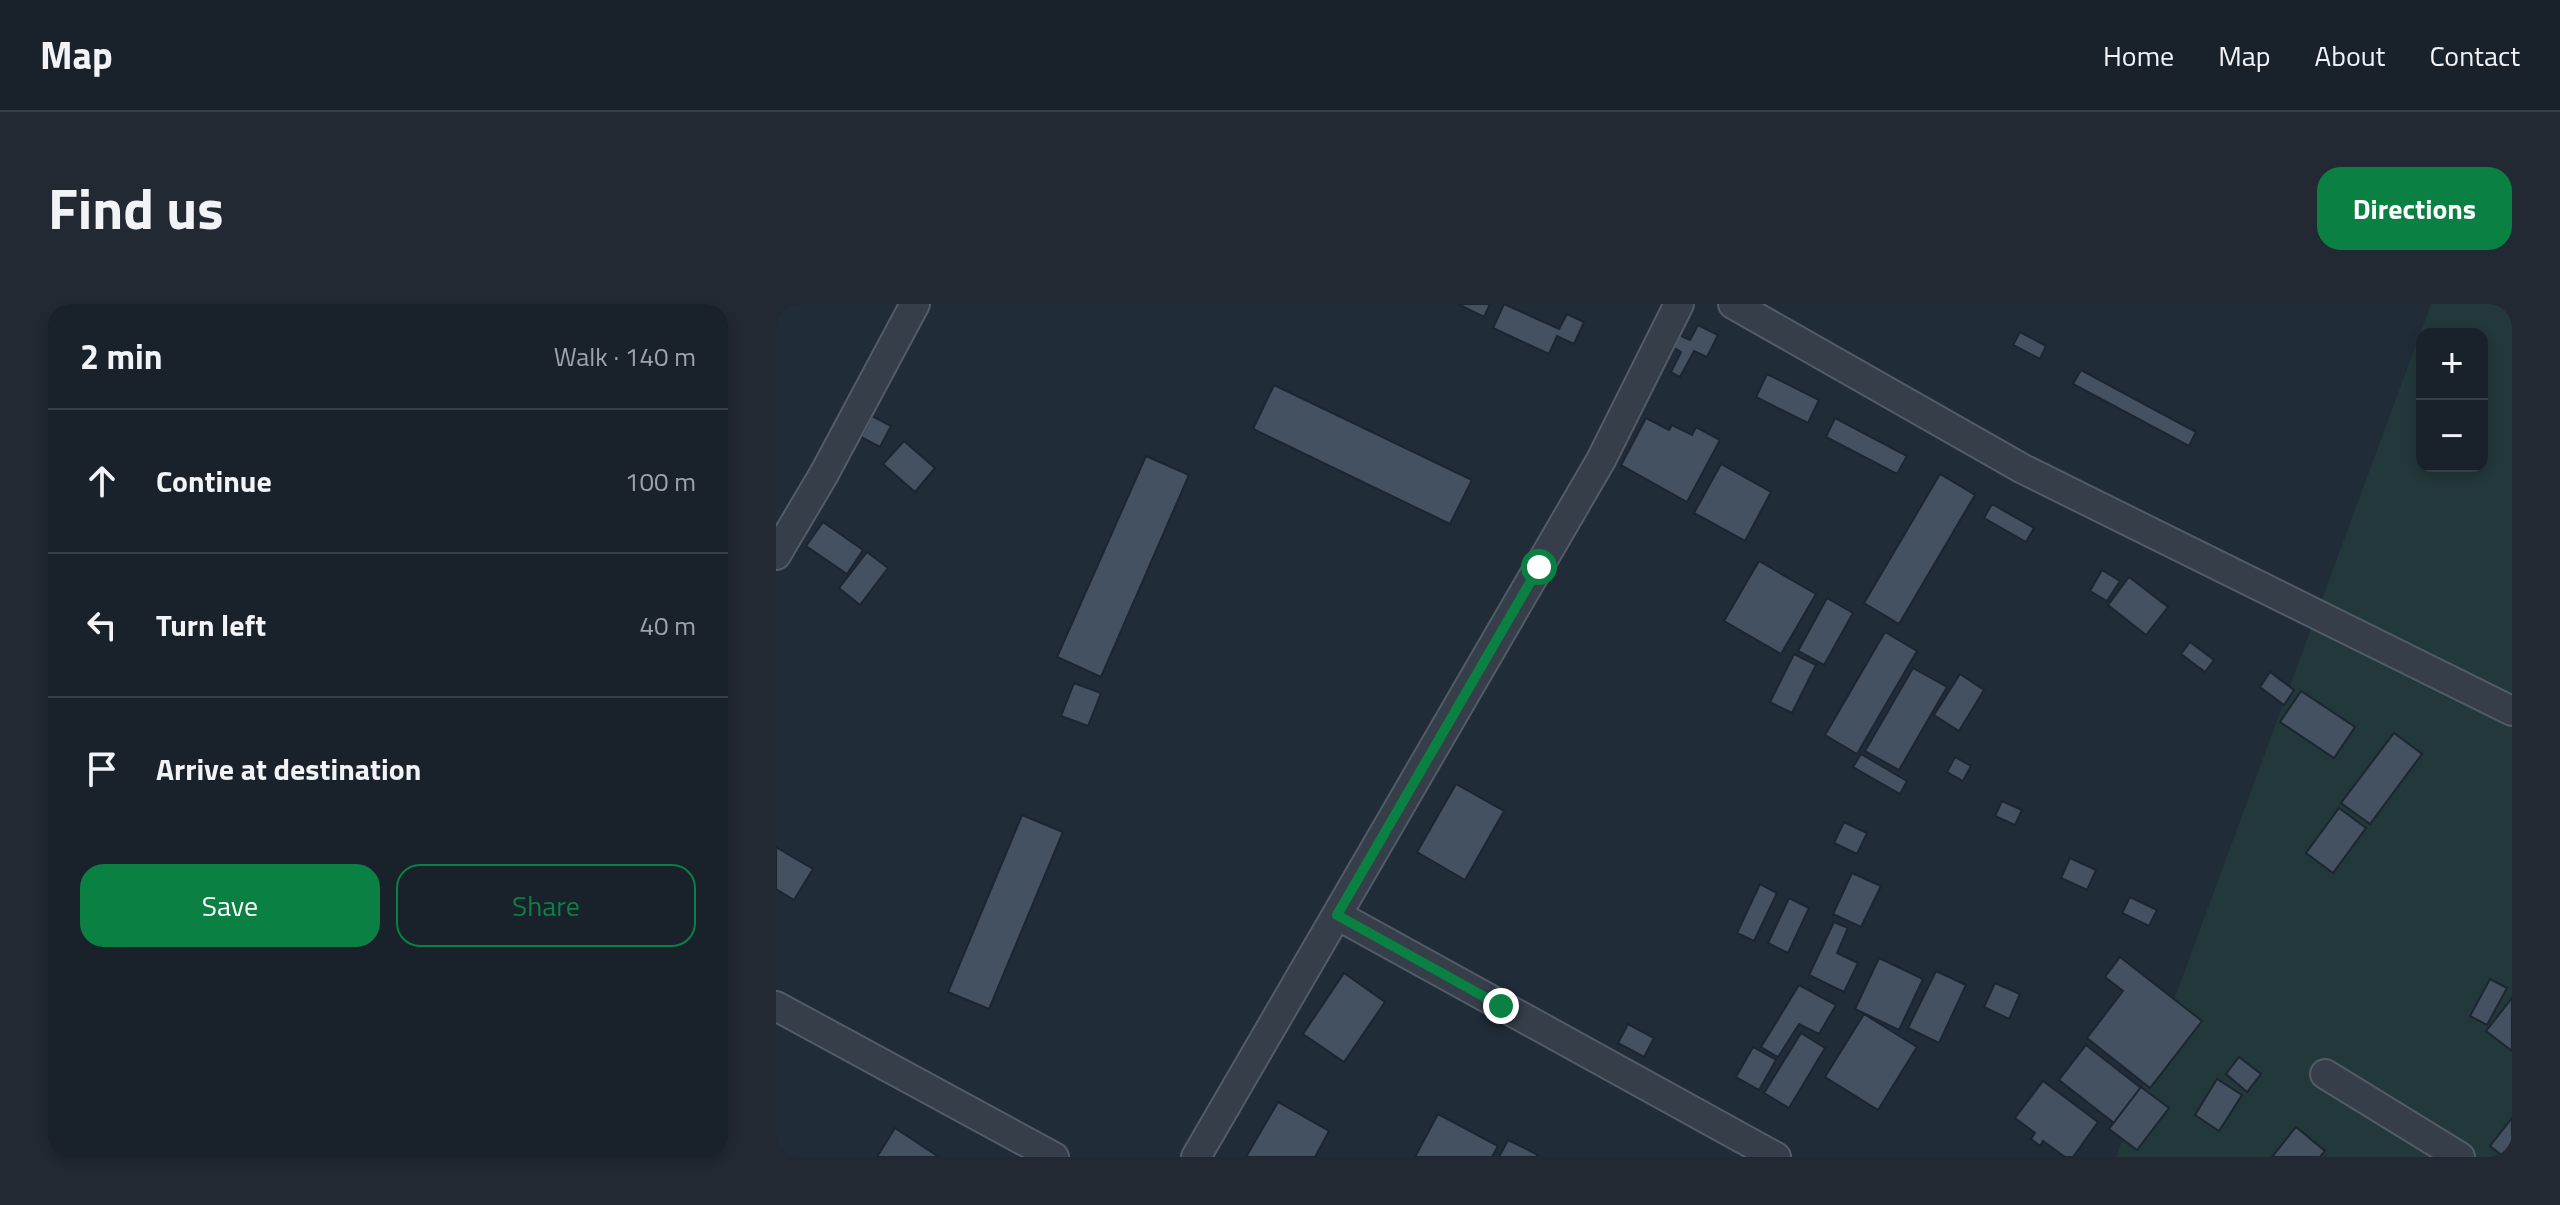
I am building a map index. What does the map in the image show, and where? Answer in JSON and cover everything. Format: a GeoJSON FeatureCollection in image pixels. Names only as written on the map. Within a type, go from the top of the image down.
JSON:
{"type":"FeatureCollection","features":[{"type":"Feature","properties":{"kind":"street"},"geometry":{"type":"LineString","coordinates":[[776,555],[824,474],[915,304]]}},
{"type":"Feature","properties":{"kind":"street"},"geometry":{"type":"LineString","coordinates":[[1196,1157],[1601,460],[1679,304]]}},
{"type":"Feature","properties":{"kind":"street"},"geometry":{"type":"LineString","coordinates":[[1733,304],[2023,469],[2512,711]]}},
{"type":"Feature","properties":{"kind":"street"},"geometry":{"type":"LineString","coordinates":[[1337,915],[1776,1157]]}},
{"type":"Feature","properties":{"kind":"street"},"geometry":{"type":"LineString","coordinates":[[776,1006],[1054,1157]]}},
{"type":"Feature","properties":{"kind":"street"},"geometry":{"type":"LineString","coordinates":[[2325,1074],[2460,1157]]}},
{"type":"Feature","properties":{"kind":"green space"},"geometry":{"type":"Polygon","coordinates":[[[2431,304],[2512,304],[2512,1157],[2116,1157],[2416,345],[2416,472],[2488,472],[2488,328],[2422,328],[2431,304]]]}},
{"type":"Feature","properties":{"kind":"building"},"geometry":{"type":"Polygon","coordinates":[[[1458,304],[1490,304],[1484,317],[1458,304]]]}},
{"type":"Feature","properties":{"kind":"building"},"geometry":{"type":"Polygon","coordinates":[[[1504,304],[1559,329],[1567,314],[1584,322],[1574,344],[1557,336],[1549,354],[1493,328],[1504,304]]]}},
{"type":"Feature","properties":{"kind":"building"},"geometry":{"type":"Polygon","coordinates":[[[1698,325],[1718,335],[1707,357],[1694,351],[1680,377],[1671,372],[1681,352],[1673,347],[1679,335],[1690,340],[1698,325]]]}},
{"type":"Feature","properties":{"kind":"building"},"geometry":{"type":"Polygon","coordinates":[[[2020,332],[2046,346],[2040,359],[2013,345],[2020,332]]]}},
{"type":"Feature","properties":{"kind":"building"},"geometry":{"type":"Polygon","coordinates":[[[2081,370],[2196,432],[2189,446],[2073,384],[2081,370]]]}},
{"type":"Feature","properties":{"kind":"building"},"geometry":{"type":"Polygon","coordinates":[[[1767,374],[1819,400],[1808,423],[1756,397],[1767,374]]]}},
{"type":"Feature","properties":{"kind":"building"},"geometry":{"type":"Polygon","coordinates":[[[1274,385],[1472,480],[1450,524],[1253,429],[1274,385]]]}},
{"type":"Feature","properties":{"kind":"building"},"geometry":{"type":"Polygon","coordinates":[[[872,416],[891,426],[880,447],[861,437],[872,416]]]}},
{"type":"Feature","properties":{"kind":"building"},"geometry":{"type":"Polygon","coordinates":[[[1646,418],[1669,430],[1672,425],[1692,435],[1696,427],[1720,440],[1687,502],[1621,465],[1646,418]]]}},
{"type":"Feature","properties":{"kind":"building"},"geometry":{"type":"Polygon","coordinates":[[[1835,418],[1907,456],[1897,474],[1826,437],[1835,418]]]}},
{"type":"Feature","properties":{"kind":"building"},"geometry":{"type":"Polygon","coordinates":[[[904,441],[935,468],[915,492],[883,464],[904,441]]]}},
{"type":"Feature","properties":{"kind":"building"},"geometry":{"type":"Polygon","coordinates":[[[1146,456],[1189,475],[1101,677],[1057,657],[1146,456]]]}},
{"type":"Feature","properties":{"kind":"building"},"geometry":{"type":"Polygon","coordinates":[[[1721,464],[1771,492],[1745,541],[1694,513],[1721,464]]]}},
{"type":"Feature","properties":{"kind":"building"},"geometry":{"type":"Polygon","coordinates":[[[1940,474],[1975,495],[1899,624],[1864,603],[1940,474]]]}},
{"type":"Feature","properties":{"kind":"building"},"geometry":{"type":"Polygon","coordinates":[[[1992,504],[2034,528],[2026,542],[1984,518],[1992,504]]]}},
{"type":"Feature","properties":{"kind":"building"},"geometry":{"type":"Polygon","coordinates":[[[823,522],[863,550],[847,574],[806,546],[823,522]]]}},
{"type":"Feature","properties":{"kind":"building"},"geometry":{"type":"Polygon","coordinates":[[[867,552],[888,568],[860,605],[839,588],[867,552]]]}},
{"type":"Feature","properties":{"kind":"building"},"geometry":{"type":"Polygon","coordinates":[[[1759,561],[1816,594],[1781,654],[1724,621],[1759,561]]]}},
{"type":"Feature","properties":{"kind":"building"},"geometry":{"type":"Polygon","coordinates":[[[2102,570],[2120,581],[2107,601],[2090,591],[2102,570]]]}},
{"type":"Feature","properties":{"kind":"building"},"geometry":{"type":"Polygon","coordinates":[[[2129,577],[2168,607],[2146,635],[2108,605],[2129,577]]]}},
{"type":"Feature","properties":{"kind":"building"},"geometry":{"type":"Polygon","coordinates":[[[1827,598],[1853,613],[1824,665],[1798,651],[1827,598]]]}},
{"type":"Feature","properties":{"kind":"building"},"geometry":{"type":"Polygon","coordinates":[[[1885,632],[1917,651],[1857,754],[1825,735],[1885,632]]]}},
{"type":"Feature","properties":{"kind":"building"},"geometry":{"type":"Polygon","coordinates":[[[2190,642],[2214,660],[2205,672],[2181,654],[2190,642]]]}},
{"type":"Feature","properties":{"kind":"building"},"geometry":{"type":"Polygon","coordinates":[[[1794,654],[1816,665],[1792,713],[1770,702],[1794,654]]]}},
{"type":"Feature","properties":{"kind":"building"},"geometry":{"type":"Polygon","coordinates":[[[1913,668],[1947,687],[1899,770],[1865,751],[1913,668]]]}},
{"type":"Feature","properties":{"kind":"building"},"geometry":{"type":"Polygon","coordinates":[[[2270,672],[2294,690],[2284,705],[2260,687],[2270,672]]]}},
{"type":"Feature","properties":{"kind":"building"},"geometry":{"type":"Polygon","coordinates":[[[1960,674],[1984,690],[1959,731],[1934,715],[1960,674]]]}},
{"type":"Feature","properties":{"kind":"building"},"geometry":{"type":"Polygon","coordinates":[[[1074,683],[1101,693],[1088,726],[1061,716],[1074,683]]]}},
{"type":"Feature","properties":{"kind":"building"},"geometry":{"type":"Polygon","coordinates":[[[2301,691],[2355,727],[2334,758],[2280,722],[2301,691]]]}},
{"type":"Feature","properties":{"kind":"building"},"geometry":{"type":"Polygon","coordinates":[[[2394,733],[2422,754],[2370,824],[2341,803],[2394,733]]]}},
{"type":"Feature","properties":{"kind":"building"},"geometry":{"type":"Polygon","coordinates":[[[1861,754],[1907,781],[1900,794],[1853,767],[1861,754]]]}},
{"type":"Feature","properties":{"kind":"building"},"geometry":{"type":"Polygon","coordinates":[[[1955,757],[1971,766],[1963,781],[1947,772],[1955,757]]]}},
{"type":"Feature","properties":{"kind":"building"},"geometry":{"type":"Polygon","coordinates":[[[1456,784],[1504,811],[1465,880],[1417,852],[1456,784]]]}},
{"type":"Feature","properties":{"kind":"building"},"geometry":{"type":"Polygon","coordinates":[[[2002,801],[2022,810],[2015,825],[1995,816],[2002,801]]]}},
{"type":"Feature","properties":{"kind":"building"},"geometry":{"type":"Polygon","coordinates":[[[2339,808],[2366,828],[2333,873],[2306,853],[2339,808]]]}},
{"type":"Feature","properties":{"kind":"building"},"geometry":{"type":"Polygon","coordinates":[[[1022,815],[1063,832],[989,1009],[948,992],[1022,815]]]}},
{"type":"Feature","properties":{"kind":"building"},"geometry":{"type":"Polygon","coordinates":[[[1844,822],[1867,833],[1857,854],[1834,843],[1844,822]]]}},
{"type":"Feature","properties":{"kind":"building"},"geometry":{"type":"Polygon","coordinates":[[[776,847],[813,869],[794,900],[776,889],[776,847]]]}},
{"type":"Feature","properties":{"kind":"building"},"geometry":{"type":"Polygon","coordinates":[[[2070,858],[2096,870],[2087,890],[2061,878],[2070,858]]]}},
{"type":"Feature","properties":{"kind":"building"},"geometry":{"type":"Polygon","coordinates":[[[1852,873],[1881,886],[1861,927],[1833,914],[1852,873]]]}},
{"type":"Feature","properties":{"kind":"building"},"geometry":{"type":"Polygon","coordinates":[[[1760,884],[1777,893],[1754,941],[1737,933],[1760,884]]]}},
{"type":"Feature","properties":{"kind":"building"},"geometry":{"type":"Polygon","coordinates":[[[2130,897],[2157,910],[2149,926],[2122,913],[2130,897]]]}},
{"type":"Feature","properties":{"kind":"building"},"geometry":{"type":"Polygon","coordinates":[[[1789,898],[1809,908],[1788,953],[1768,943],[1789,898]]]}},
{"type":"Feature","properties":{"kind":"building"},"geometry":{"type":"Polygon","coordinates":[[[1834,922],[1848,928],[1837,953],[1858,963],[1844,992],[1809,975],[1834,922]]]}},
{"type":"Feature","properties":{"kind":"building"},"geometry":{"type":"Polygon","coordinates":[[[2120,957],[2202,1021],[2150,1088],[2087,1038],[2123,991],[2105,977],[2120,957]]]}},
{"type":"Feature","properties":{"kind":"building"},"geometry":{"type":"Polygon","coordinates":[[[1879,958],[1923,979],[1899,1030],[1855,1009],[1879,958]]]}},
{"type":"Feature","properties":{"kind":"building"},"geometry":{"type":"Polygon","coordinates":[[[1936,971],[1966,985],[1939,1043],[1908,1028],[1936,971]]]}},
{"type":"Feature","properties":{"kind":"building"},"geometry":{"type":"Polygon","coordinates":[[[1344,973],[1385,1002],[1344,1062],[1303,1034],[1344,973]]]}},
{"type":"Feature","properties":{"kind":"building"},"geometry":{"type":"Polygon","coordinates":[[[2490,979],[2507,988],[2487,1025],[2470,1016],[2490,979]]]}},
{"type":"Feature","properties":{"kind":"building"},"geometry":{"type":"Polygon","coordinates":[[[1995,983],[2020,994],[2009,1019],[1984,1007],[1995,983]]]}},
{"type":"Feature","properties":{"kind":"building"},"geometry":{"type":"Polygon","coordinates":[[[1799,985],[1836,1005],[1819,1034],[1799,1024],[1778,1057],[1761,1047],[1799,985]]]}},
{"type":"Feature","properties":{"kind":"building"},"geometry":{"type":"Polygon","coordinates":[[[2512,998],[2512,1051],[2486,1031],[2512,998]]]}},
{"type":"Feature","properties":{"kind":"building"},"geometry":{"type":"Polygon","coordinates":[[[1864,1014],[1917,1047],[1878,1110],[1825,1077],[1864,1014]]]}},
{"type":"Feature","properties":{"kind":"building"},"geometry":{"type":"Polygon","coordinates":[[[1628,1024],[1654,1038],[1644,1057],[1618,1043],[1628,1024]]]}},
{"type":"Feature","properties":{"kind":"building"},"geometry":{"type":"Polygon","coordinates":[[[1801,1033],[1825,1048],[1789,1108],[1764,1093],[1801,1033]]]}},
{"type":"Feature","properties":{"kind":"building"},"geometry":{"type":"Polygon","coordinates":[[[2086,1045],[2141,1088],[2114,1123],[2059,1080],[2086,1045]]]}},
{"type":"Feature","properties":{"kind":"building"},"geometry":{"type":"Polygon","coordinates":[[[1753,1047],[1776,1060],[1759,1090],[1736,1077],[1753,1047]]]}},
{"type":"Feature","properties":{"kind":"building"},"geometry":{"type":"Polygon","coordinates":[[[2239,1057],[2261,1074],[2247,1092],[2226,1074],[2239,1057]]]}},
{"type":"Feature","properties":{"kind":"building"},"geometry":{"type":"Polygon","coordinates":[[[2217,1079],[2242,1095],[2219,1131],[2195,1115],[2217,1079]]]}},
{"type":"Feature","properties":{"kind":"building"},"geometry":{"type":"Polygon","coordinates":[[[2043,1081],[2098,1122],[2073,1157],[2065,1157],[2043,1141],[2040,1146],[2031,1139],[2035,1133],[2015,1118],[2043,1081]]]}},
{"type":"Feature","properties":{"kind":"building"},"geometry":{"type":"Polygon","coordinates":[[[2141,1087],[2169,1108],[2137,1150],[2109,1129],[2141,1087]]]}},
{"type":"Feature","properties":{"kind":"building"},"geometry":{"type":"Polygon","coordinates":[[[1278,1102],[1329,1131],[1315,1157],[1246,1157],[1278,1102]]]}},
{"type":"Feature","properties":{"kind":"building"},"geometry":{"type":"Polygon","coordinates":[[[1438,1114],[1498,1146],[1492,1157],[1415,1157],[1438,1114]]]}},
{"type":"Feature","properties":{"kind":"building"},"geometry":{"type":"Polygon","coordinates":[[[2512,1118],[2512,1157],[2504,1157],[2490,1146],[2512,1118]]]}},
{"type":"Feature","properties":{"kind":"building"},"geometry":{"type":"Polygon","coordinates":[[[2296,1127],[2325,1151],[2320,1157],[2272,1157],[2296,1127]]]}},
{"type":"Feature","properties":{"kind":"building"},"geometry":{"type":"Polygon","coordinates":[[[895,1128],[939,1157],[877,1157],[895,1128]]]}},
{"type":"Feature","properties":{"kind":"building"},"geometry":{"type":"Polygon","coordinates":[[[1508,1140],[1538,1155],[1499,1157],[1508,1140]]]}},
{"type":"Feature","properties":{"kind":"route"},"geometry":{"type":"LineString","coordinates":[[1501,1006],[1337,915],[1539,567]]}}]}
